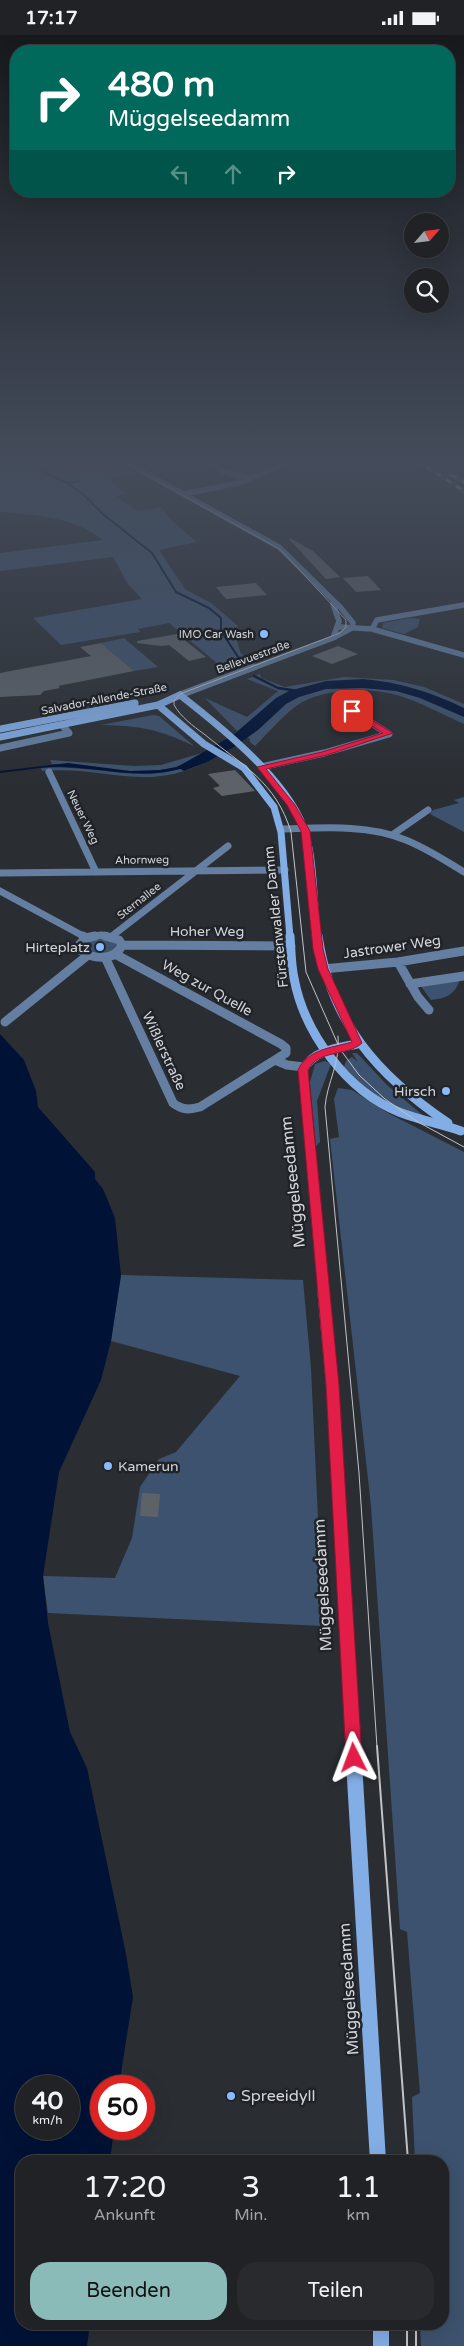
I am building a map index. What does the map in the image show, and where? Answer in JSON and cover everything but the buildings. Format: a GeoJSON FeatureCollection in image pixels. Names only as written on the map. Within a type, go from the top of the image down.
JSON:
{"type":"FeatureCollection","features":[{"type":"Feature","properties":{"kind":"main road","name":"Salvador-Allende-Straße"},"geometry":{"type":"LineString","coordinates":[[0,737],[62,725],[180,695]]}},
{"type":"Feature","properties":{"kind":"main road","name":"Fürstenwalder Damm"},"geometry":{"type":"LineString","coordinates":[[180,695],[261,767],[291,805],[304,829],[318,949],[323,969],[357,1043],[393,1083],[429,1111],[462,1131]]}},
{"type":"Feature","properties":{"kind":"main road","name":"Salvador-Allende-Straße"},"geometry":{"type":"LineString","coordinates":[[0,729],[158,702]]}},
{"type":"Feature","properties":{"kind":"main road","name":"Fürstenwalder Damm"},"geometry":{"type":"LineString","coordinates":[[158,702],[212,748],[244,767],[274,807],[281,829],[294,978],[300,1000],[327,1052],[361,1089],[384,1106],[408,1116],[462,1131]]}},
{"type":"Feature","properties":{"kind":"main road"},"geometry":{"type":"LineString","coordinates":[[304,1067],[311,1058],[357,1043]]}},
{"type":"Feature","properties":{"kind":"main road","name":"Müggelseedamm"},"geometry":{"type":"LineString","coordinates":[[304,1067],[305,1098],[332,1385],[378,2155]]}},
{"type":"Feature","properties":{"kind":"main road"},"geometry":{"type":"LineString","coordinates":[[381,2330],[381,2346]]}},
{"type":"Feature","properties":{"kind":"street"},"geometry":{"type":"LineString","coordinates":[[302,571],[350,619],[352,628]]}},
{"type":"Feature","properties":{"kind":"street"},"geometry":{"type":"LineString","coordinates":[[332,602],[338,612],[339,627],[333,637]]}},
{"type":"Feature","properties":{"kind":"street"},"geometry":{"type":"LineString","coordinates":[[372,629],[377,620],[464,605]]}},
{"type":"Feature","properties":{"kind":"street"},"geometry":{"type":"LineString","coordinates":[[339,627],[372,629],[464,655]]}},
{"type":"Feature","properties":{"kind":"street","name":"Bellevuestraße"},"geometry":{"type":"LineString","coordinates":[[180,695],[352,628]]}},
{"type":"Feature","properties":{"kind":"street"},"geometry":{"type":"LineString","coordinates":[[261,767],[324,753],[390,733],[352,711]]}},
{"type":"Feature","properties":{"kind":"street","name":"Salvador-Allende-Straße"},"geometry":{"type":"LineString","coordinates":[[0,748],[67,734],[62,725]]}},
{"type":"Feature","properties":{"kind":"street","name":"Neuer Weg"},"geometry":{"type":"LineString","coordinates":[[49,772],[96,872]]}},
{"type":"Feature","properties":{"kind":"street"},"geometry":{"type":"LineString","coordinates":[[392,835],[428,809]]}},
{"type":"Feature","properties":{"kind":"street"},"geometry":{"type":"LineString","coordinates":[[281,829],[392,835],[414,844],[464,872]]}},
{"type":"Feature","properties":{"kind":"street","name":"Sternallee"},"geometry":{"type":"LineString","coordinates":[[112,936],[228,846]]}},
{"type":"Feature","properties":{"kind":"street","name":"Ahornweg"},"geometry":{"type":"LineString","coordinates":[[0,873],[284,870]]}},
{"type":"Feature","properties":{"kind":"street"},"geometry":{"type":"LineString","coordinates":[[0,891],[86,938]]}},
{"type":"Feature","properties":{"kind":"street"},"geometry":{"type":"LineString","coordinates":[[96,935],[112,936],[119,940],[122,945],[115,954],[105,957],[88,955],[79,947],[86,938],[96,935]]}},
{"type":"Feature","properties":{"kind":"street","name":"Hoher Weg"},"geometry":{"type":"LineString","coordinates":[[122,945],[291,946]]}},
{"type":"Feature","properties":{"kind":"street","name":"Jastrower Weg"},"geometry":{"type":"LineString","coordinates":[[323,969],[398,963],[464,951]]}},
{"type":"Feature","properties":{"kind":"street","name":"Weg zur Quelle"},"geometry":{"type":"LineString","coordinates":[[115,954],[286,1048]]}},
{"type":"Feature","properties":{"kind":"street"},"geometry":{"type":"LineString","coordinates":[[5,1022],[88,955]]}},
{"type":"Feature","properties":{"kind":"street","name":"Wißlerstraße"},"geometry":{"type":"LineString","coordinates":[[105,957],[173,1103],[185,1111],[200,1107],[286,1053],[286,1048]]}},
{"type":"Feature","properties":{"kind":"street"},"geometry":{"type":"LineString","coordinates":[[398,963],[410,984],[429,1009]]}},
{"type":"Feature","properties":{"kind":"street"},"geometry":{"type":"LineString","coordinates":[[410,984],[464,976]]}},
{"type":"Feature","properties":{"kind":"street"},"geometry":{"type":"LineString","coordinates":[[275,1060],[288,1065],[304,1067]]}},
{"type":"Feature","properties":{"kind":"shaded area"},"geometry":{"type":"Polygon","coordinates":[[[121,571],[173,571],[185,589],[211,603],[238,626],[237,641],[241,654],[254,657],[224,669],[169,623],[138,629],[140,632],[61,645],[33,618],[142,599],[128,584],[121,571]]]}},
{"type":"Feature","properties":{"kind":"shaded area"},"geometry":{"type":"Polygon","coordinates":[[[410,618],[420,619],[418,627],[404,634],[382,628],[383,623],[410,618]]]}},
{"type":"Feature","properties":{"kind":"shaded area"},"geometry":{"type":"Polygon","coordinates":[[[124,638],[158,667],[134,671],[101,643],[124,638]]]}},
{"type":"Feature","properties":{"kind":"shaded area"},"geometry":{"type":"Polygon","coordinates":[[[260,674],[261,678],[285,687],[344,677],[393,680],[424,687],[464,704],[464,724],[397,695],[373,691],[345,691],[318,696],[296,706],[255,746],[250,742],[250,739],[239,733],[205,698],[247,717],[278,691],[247,679],[260,674]]]}},
{"type":"Feature","properties":{"kind":"shaded area"},"geometry":{"type":"Polygon","coordinates":[[[153,715],[159,716],[194,746],[149,729],[101,725],[153,715]]]}},
{"type":"Feature","properties":{"kind":"shaded area"},"geometry":{"type":"Polygon","coordinates":[[[202,753],[208,754],[172,768],[146,771],[52,764],[50,760],[134,766],[161,765],[202,753]]]}},
{"type":"Feature","properties":{"kind":"shaded area"},"geometry":{"type":"Polygon","coordinates":[[[208,754],[212,756],[192,765],[157,773],[140,774],[57,767],[0,773],[0,771],[68,763],[130,771],[160,770],[178,767],[208,754]]]}},
{"type":"Feature","properties":{"kind":"shaded area"},"geometry":{"type":"Polygon","coordinates":[[[212,756],[215,757],[191,769],[170,775],[149,777],[66,770],[42,771],[41,768],[87,769],[147,774],[168,772],[189,766],[212,756]]]}},
{"type":"Feature","properties":{"kind":"shaded area"},"geometry":{"type":"Polygon","coordinates":[[[464,797],[464,832],[430,814],[433,810],[459,803],[454,800],[464,797]]]}},
{"type":"Feature","properties":{"kind":"shaded area"},"geometry":{"type":"Polygon","coordinates":[[[98,937],[114,940],[117,946],[116,949],[103,954],[84,949],[85,943],[98,937]]]}},
{"type":"Feature","properties":{"kind":"shaded area"},"geometry":{"type":"Polygon","coordinates":[[[460,979],[456,989],[450,995],[431,1000],[420,985],[460,979]]]}},
{"type":"Feature","properties":{"kind":"shaded area"},"geometry":{"type":"Polygon","coordinates":[[[0,1034],[24,1060],[36,1091],[38,1107],[95,1172],[95,1179],[103,1189],[115,1218],[121,1275],[111,1341],[101,1380],[59,1472],[43,1576],[48,1623],[70,1732],[87,1768],[126,1954],[133,1997],[121,2075],[90,2075],[90,2140],[113,2140],[111,2155],[15,2155],[15,2330],[89,2330],[87,2346],[0,2346],[0,1034]]]}},
{"type":"Feature","properties":{"kind":"shaded area"},"geometry":{"type":"Polygon","coordinates":[[[352,1053],[357,1053],[387,1085],[426,1118],[376,1098],[344,1067],[346,1061],[352,1057],[358,1062],[352,1053]]]}},
{"type":"Feature","properties":{"kind":"shaded area"},"geometry":{"type":"Polygon","coordinates":[[[325,1061],[331,1064],[317,1101],[320,1142],[316,1146],[310,1082],[315,1064],[325,1061]]]}},
{"type":"Feature","properties":{"kind":"shaded area"},"geometry":{"type":"Polygon","coordinates":[[[338,1088],[352,1090],[388,1113],[464,1152],[464,2346],[421,2346],[420,2330],[449,2330],[449,2155],[415,2155],[412,2097],[420,2093],[407,1932],[400,1929],[371,1506],[330,1139],[339,1137],[334,1099],[338,1088]]]}},
{"type":"Feature","properties":{"kind":"shaded area"},"geometry":{"type":"Polygon","coordinates":[[[121,1275],[303,1280],[311,1368],[323,1626],[48,1613],[43,1576],[115,1578],[132,1538],[140,1487],[159,1459],[176,1452],[240,1376],[111,1341],[121,1275]]]}},
{"type":"Feature","properties":{"kind":"waterway"},"geometry":{"type":"LineString","coordinates":[[163,571],[176,592],[209,608],[221,618],[221,631],[242,663]]}},
{"type":"Feature","properties":{"kind":"waterway"},"geometry":{"type":"LineString","coordinates":[[254,676],[278,688],[298,691]]}},
{"type":"Feature","properties":{"kind":"waterway"},"geometry":{"type":"LineString","coordinates":[[184,767],[211,755],[237,739],[281,701],[294,694],[326,685],[363,684],[397,687],[424,695],[464,713]]}},
{"type":"Feature","properties":{"kind":"tram line"},"geometry":{"type":"LineString","coordinates":[[300,571],[346,620],[346,627],[340,633],[180,694],[174,701],[174,705],[192,724],[256,776],[267,787],[285,815],[291,832],[306,972],[338,1044]]}},
{"type":"Feature","properties":{"kind":"tram line"},"geometry":{"type":"LineString","coordinates":[[338,1036],[338,1044]]}},
{"type":"Feature","properties":{"kind":"tram line"},"geometry":{"type":"LineString","coordinates":[[338,1044],[359,1075],[385,1099],[418,1122],[464,1147]]}},
{"type":"Feature","properties":{"kind":"tram line"},"geometry":{"type":"LineString","coordinates":[[338,1044],[338,1055],[325,1107],[359,1473],[377,1747]]}},
{"type":"Feature","properties":{"kind":"tram line"},"geometry":{"type":"LineString","coordinates":[[377,1746],[408,2155]]}},
{"type":"Feature","properties":{"kind":"tram line"},"geometry":{"type":"LineString","coordinates":[[407,2330],[407,2346]]}},
{"type":"Feature","properties":{"kind":"tram line"},"geometry":{"type":"LineString","coordinates":[[416,2330],[416,2346]]}},
{"type":"Feature","properties":{"kind":"place","name":"IMO Car Wash"},"geometry":{"type":"Point","coordinates":[264,634]}},
{"type":"Feature","properties":{"kind":"place","name":"Hirteplatz"},"geometry":{"type":"Point","coordinates":[100,947]}},
{"type":"Feature","properties":{"kind":"place","name":"Hirsch"},"geometry":{"type":"Point","coordinates":[446,1091]}},
{"type":"Feature","properties":{"kind":"place","name":"Kamerun"},"geometry":{"type":"Point","coordinates":[108,1466]}},
{"type":"Feature","properties":{"kind":"place","name":"Spreeidyll"},"geometry":{"type":"Point","coordinates":[231,2096]}},
{"type":"Feature","properties":{"kind":"route"},"geometry":{"type":"LineString","coordinates":[[352,711],[390,733],[324,753],[261,767],[291,805],[305,831],[318,949],[332,992],[357,1043],[311,1058],[303,1070],[332,1385],[354,1758]]}}]}
